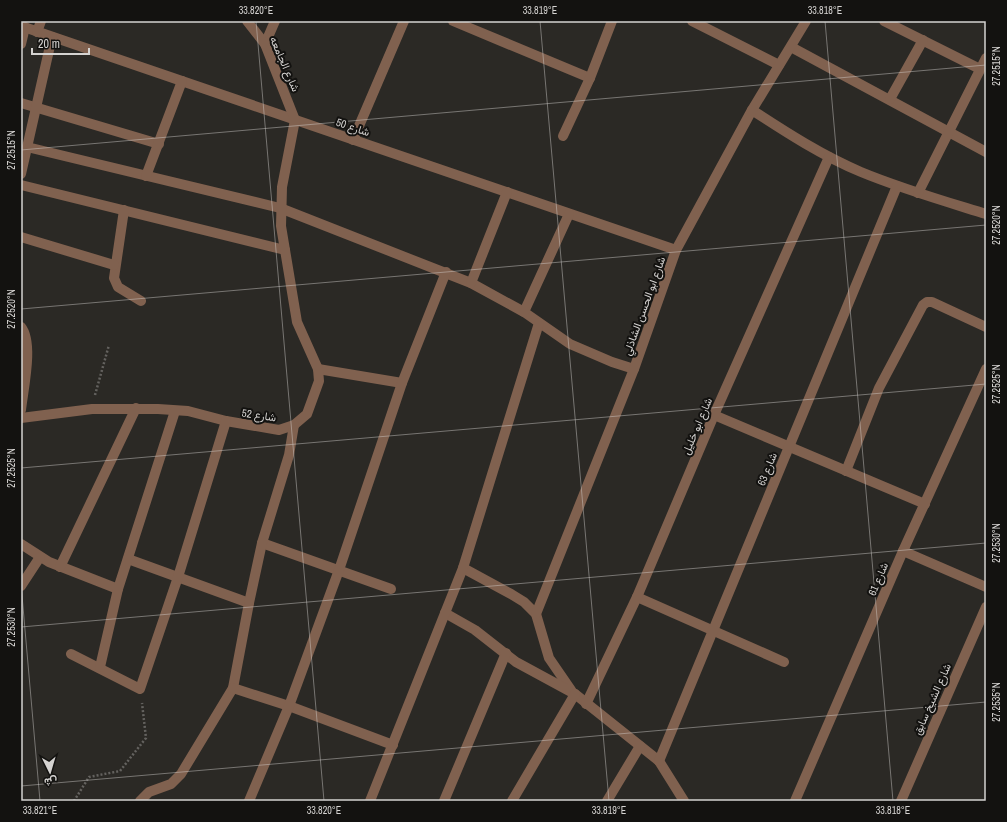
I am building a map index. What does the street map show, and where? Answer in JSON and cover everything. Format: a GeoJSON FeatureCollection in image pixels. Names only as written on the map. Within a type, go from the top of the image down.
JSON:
{"type":"FeatureCollection","features":[{"type":"Feature","properties":{"kind":"street"},"geometry":{"type":"LineString","coordinates":[[38,32],[42,21]]}},
{"type":"Feature","properties":{"kind":"street","name":"شارع الجامعه"},"geometry":{"type":"LineString","coordinates":[[247,21],[265,44],[295,120]]}},
{"type":"Feature","properties":{"kind":"street"},"geometry":{"type":"LineString","coordinates":[[265,44],[275,21]]}},
{"type":"Feature","properties":{"kind":"street"},"geometry":{"type":"LineString","coordinates":[[353,140],[404,21]]}},
{"type":"Feature","properties":{"kind":"street"},"geometry":{"type":"LineString","coordinates":[[453,21],[590,78]]}},
{"type":"Feature","properties":{"kind":"street"},"geometry":{"type":"LineString","coordinates":[[563,136],[590,78],[612,21]]}},
{"type":"Feature","properties":{"kind":"street"},"geometry":{"type":"LineString","coordinates":[[692,21],[779,65]]}},
{"type":"Feature","properties":{"kind":"street","name":"شارع ابو الحسن الشاذلي"},"geometry":{"type":"LineString","coordinates":[[536,614],[634,369],[676,250],[752,110],[806,21]]}},
{"type":"Feature","properties":{"kind":"street"},"geometry":{"type":"LineString","coordinates":[[884,21],[980,69]]}},
{"type":"Feature","properties":{"kind":"street"},"geometry":{"type":"LineString","coordinates":[[21,44],[23,27]]}},
{"type":"Feature","properties":{"kind":"street","name":"شارع 50"},"geometry":{"type":"LineString","coordinates":[[23,27],[676,250]]}},
{"type":"Feature","properties":{"kind":"street"},"geometry":{"type":"LineString","coordinates":[[21,174],[52,37]]}},
{"type":"Feature","properties":{"kind":"street"},"geometry":{"type":"LineString","coordinates":[[890,99],[923,40]]}},
{"type":"Feature","properties":{"kind":"street"},"geometry":{"type":"LineString","coordinates":[[791,47],[986,152]]}},
{"type":"Feature","properties":{"kind":"street"},"geometry":{"type":"LineString","coordinates":[[918,193],[986,58]]}},
{"type":"Feature","properties":{"kind":"street"},"geometry":{"type":"LineString","coordinates":[[146,176],[182,81]]}},
{"type":"Feature","properties":{"kind":"street"},"geometry":{"type":"LineString","coordinates":[[21,103],[159,144]]}},
{"type":"Feature","properties":{"kind":"street"},"geometry":{"type":"LineString","coordinates":[[752,110],[829,157],[860,172],[897,186],[986,214]]}},
{"type":"Feature","properties":{"kind":"street"},"geometry":{"type":"LineString","coordinates":[[140,801],[149,792],[171,784],[181,774],[233,688],[262,543],[289,455],[294,425],[307,414],[319,381],[318,369],[297,322],[285,250],[280,208],[282,186],[295,120]]}},
{"type":"Feature","properties":{"kind":"street"},"geometry":{"type":"LineString","coordinates":[[27,147],[280,208],[472,283],[524,312],[570,344],[634,369]]}},
{"type":"Feature","properties":{"kind":"street","name":"شارع ابو خليل"},"geometry":{"type":"LineString","coordinates":[[586,704],[637,597],[714,415],[829,157]]}},
{"type":"Feature","properties":{"kind":"street"},"geometry":{"type":"LineString","coordinates":[[21,185],[285,250]]}},
{"type":"Feature","properties":{"kind":"street","name":"شارع 63"},"geometry":{"type":"LineString","coordinates":[[660,762],[897,186]]}},
{"type":"Feature","properties":{"kind":"street"},"geometry":{"type":"LineString","coordinates":[[472,283],[507,192]]}},
{"type":"Feature","properties":{"kind":"street"},"geometry":{"type":"LineString","coordinates":[[124,210],[114,266],[114,278],[118,287],[141,301]]}},
{"type":"Feature","properties":{"kind":"street"},"geometry":{"type":"LineString","coordinates":[[524,312],[569,214]]}},
{"type":"Feature","properties":{"kind":"street"},"geometry":{"type":"LineString","coordinates":[[21,237],[114,266]]}},
{"type":"Feature","properties":{"kind":"street"},"geometry":{"type":"LineString","coordinates":[[249,801],[289,706],[338,570],[402,383],[446,272]]}},
{"type":"Feature","properties":{"kind":"street"},"geometry":{"type":"LineString","coordinates":[[846,471],[879,388],[923,305],[927,302],[932,302],[986,327]]}},
{"type":"Feature","properties":{"kind":"street"},"geometry":{"type":"LineString","coordinates":[[370,801],[463,568],[539,323]]}},
{"type":"Feature","properties":{"kind":"street"},"geometry":{"type":"LineString","coordinates":[[21,327],[24,331],[28,346],[21,410]]}},
{"type":"Feature","properties":{"kind":"street"},"geometry":{"type":"LineString","coordinates":[[318,369],[402,383]]}},
{"type":"Feature","properties":{"kind":"street","name":"شارع 61"},"geometry":{"type":"LineString","coordinates":[[796,801],[903,550],[986,369]]}},
{"type":"Feature","properties":{"kind":"street"},"geometry":{"type":"LineString","coordinates":[[60,567],[136,408]]}},
{"type":"Feature","properties":{"kind":"street","name":"شارع 52"},"geometry":{"type":"LineString","coordinates":[[21,418],[92,409],[136,408],[188,411],[226,421],[279,430],[294,425]]}},
{"type":"Feature","properties":{"kind":"street"},"geometry":{"type":"LineString","coordinates":[[100,667],[118,589],[175,411]]}},
{"type":"Feature","properties":{"kind":"street"},"geometry":{"type":"LineString","coordinates":[[714,415],[925,504]]}},
{"type":"Feature","properties":{"kind":"street"},"geometry":{"type":"LineString","coordinates":[[72,654],[140,688],[178,577],[226,421]]}},
{"type":"Feature","properties":{"kind":"street"},"geometry":{"type":"LineString","coordinates":[[262,543],[391,589]]}},
{"type":"Feature","properties":{"kind":"street"},"geometry":{"type":"LineString","coordinates":[[21,544],[40,557],[60,567],[118,589]]}},
{"type":"Feature","properties":{"kind":"street"},"geometry":{"type":"LineString","coordinates":[[903,550],[986,587]]}},
{"type":"Feature","properties":{"kind":"street"},"geometry":{"type":"LineString","coordinates":[[21,586],[40,557]]}},
{"type":"Feature","properties":{"kind":"street"},"geometry":{"type":"LineString","coordinates":[[128,559],[249,603]]}},
{"type":"Feature","properties":{"kind":"street"},"geometry":{"type":"LineString","coordinates":[[463,568],[512,594],[524,602],[536,614],[549,658],[575,694],[660,762],[684,801]]}},
{"type":"Feature","properties":{"kind":"street"},"geometry":{"type":"LineString","coordinates":[[637,597],[713,632],[784,662]]}},
{"type":"Feature","properties":{"kind":"street","name":"شارع الشيخ سابق"},"geometry":{"type":"LineString","coordinates":[[901,801],[986,607]]}},
{"type":"Feature","properties":{"kind":"street"},"geometry":{"type":"LineString","coordinates":[[445,613],[474,630],[516,662],[575,694]]}},
{"type":"Feature","properties":{"kind":"street"},"geometry":{"type":"LineString","coordinates":[[444,801],[506,653]]}},
{"type":"Feature","properties":{"kind":"street"},"geometry":{"type":"LineString","coordinates":[[233,688],[289,706],[393,745]]}},
{"type":"Feature","properties":{"kind":"street"},"geometry":{"type":"LineString","coordinates":[[512,801],[575,694]]}},
{"type":"Feature","properties":{"kind":"street"},"geometry":{"type":"LineString","coordinates":[[607,801],[640,746]]}},
{"type":"Feature","properties":{"kind":"path"},"geometry":{"type":"LineString","coordinates":[[92,409],[109,345]]}},
{"type":"Feature","properties":{"kind":"path"},"geometry":{"type":"LineString","coordinates":[[74,801],[89,777],[120,771],[146,738],[140,688]]}}]}
